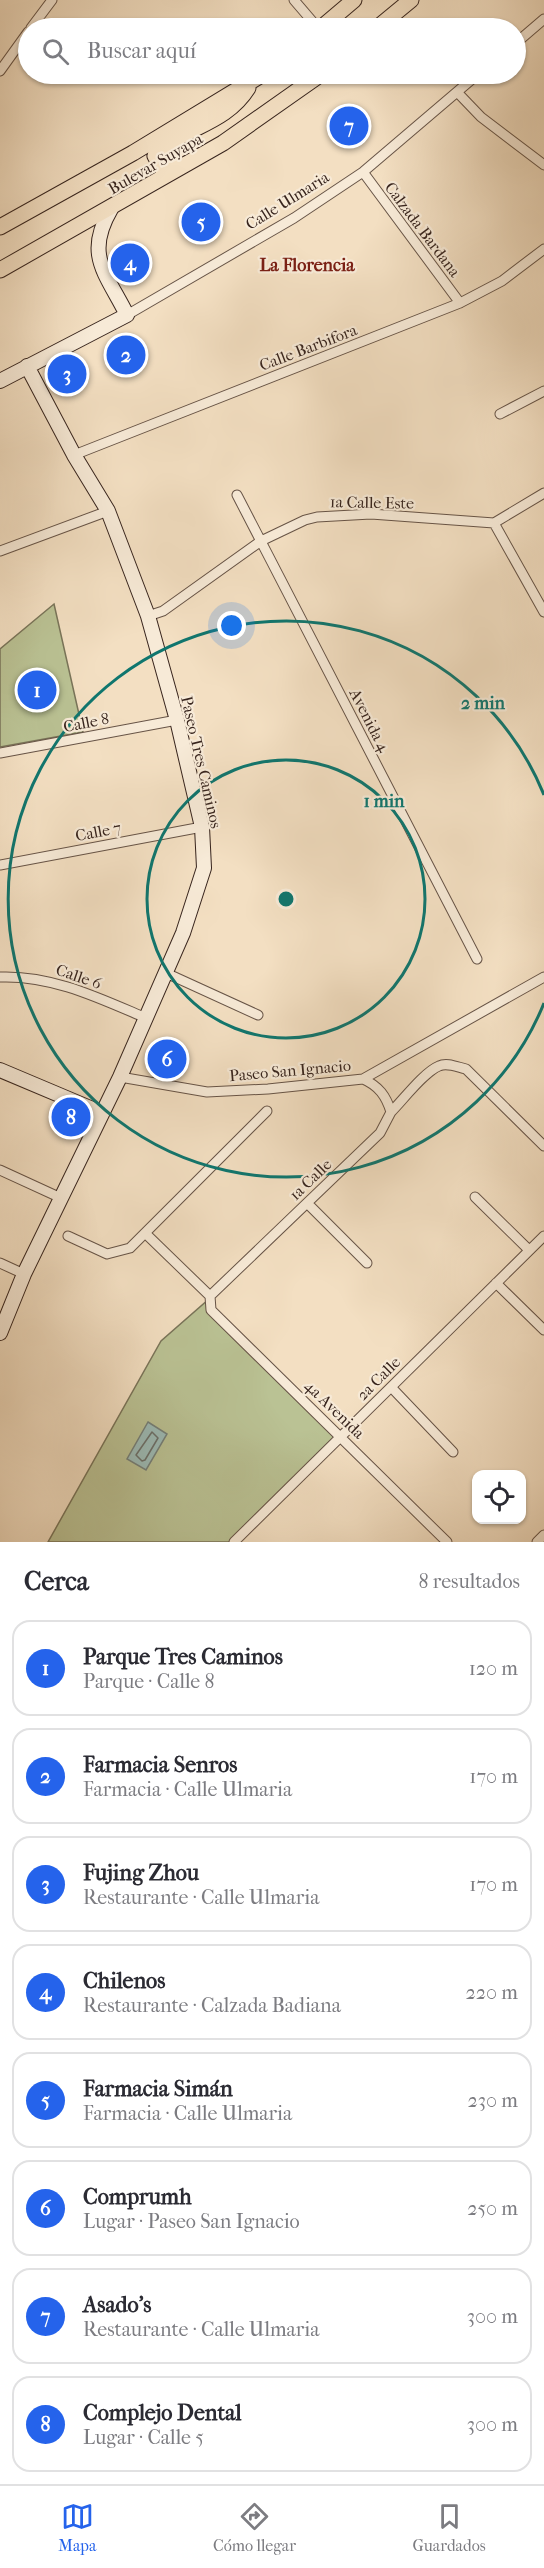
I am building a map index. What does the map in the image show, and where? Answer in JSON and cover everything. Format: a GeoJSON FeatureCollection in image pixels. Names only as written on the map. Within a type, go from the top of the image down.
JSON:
{"type":"FeatureCollection","features":[{"type":"Feature","properties":{"kind":"main road"},"geometry":{"type":"LineString","coordinates":[[332,18],[354,0]]}},
{"type":"Feature","properties":{"kind":"main road"},"geometry":{"type":"LineString","coordinates":[[389,18],[411,0]]}},
{"type":"Feature","properties":{"kind":"main road","name":"Bulevar Suyapa"},"geometry":{"type":"LineString","coordinates":[[0,227],[133,153],[247,84]]}},
{"type":"Feature","properties":{"kind":"main road"},"geometry":{"type":"LineString","coordinates":[[192,162],[168,168],[156,163],[154,156],[175,141],[221,117],[236,104],[252,84]]}},
{"type":"Feature","properties":{"kind":"main road","name":"Bulevar Suyapa"},"geometry":{"type":"LineString","coordinates":[[0,270],[192,162],[275,109],[308,84]]}},
{"type":"Feature","properties":{"kind":"main road"},"geometry":{"type":"LineString","coordinates":[[117,206],[141,187],[150,174],[147,162],[133,153]]}},
{"type":"Feature","properties":{"kind":"street"},"geometry":{"type":"LineString","coordinates":[[39,18],[52,0]]}},
{"type":"Feature","properties":{"kind":"street"},"geometry":{"type":"LineString","coordinates":[[294,0],[311,18]]}},
{"type":"Feature","properties":{"kind":"street"},"geometry":{"type":"LineString","coordinates":[[526,35],[544,19]]}},
{"type":"Feature","properties":{"kind":"street"},"geometry":{"type":"LineString","coordinates":[[0,70],[18,46]]}},
{"type":"Feature","properties":{"kind":"street","name":"Calle Ulmaria"},"geometry":{"type":"LineString","coordinates":[[0,381],[127,315],[294,218],[363,172],[466,84]]}},
{"type":"Feature","properties":{"kind":"street"},"geometry":{"type":"LineString","coordinates":[[457,92],[481,117],[544,165]]}},
{"type":"Feature","properties":{"kind":"street","name":"Calzada Bardana"},"geometry":{"type":"LineString","coordinates":[[363,172],[460,303]]}},
{"type":"Feature","properties":{"kind":"street"},"geometry":{"type":"LineString","coordinates":[[117,206],[98,235],[98,257],[127,315]]}},
{"type":"Feature","properties":{"kind":"street","name":"Calle Barbifora"},"geometry":{"type":"LineString","coordinates":[[74,455],[460,303],[502,281],[543,252]]}},
{"type":"Feature","properties":{"kind":"street","name":"Paseo Tres Caminos"},"geometry":{"type":"LineString","coordinates":[[0,1333],[24,1274],[120,1077],[166,973],[183,933],[204,868],[202,827],[177,720],[148,616],[108,511],[74,455],[27,366]]}},
{"type":"Feature","properties":{"kind":"street"},"geometry":{"type":"LineString","coordinates":[[500,414],[544,391]]}},
{"type":"Feature","properties":{"kind":"street"},"geometry":{"type":"LineString","coordinates":[[544,493],[494,523],[544,612]]}},
{"type":"Feature","properties":{"kind":"street","name":"Avenida 4"},"geometry":{"type":"LineString","coordinates":[[237,495],[477,959]]}},
{"type":"Feature","properties":{"kind":"street"},"geometry":{"type":"LineString","coordinates":[[0,551],[108,511]]}},
{"type":"Feature","properties":{"kind":"street","name":"1a Calle Este"},"geometry":{"type":"LineString","coordinates":[[148,616],[163,611],[261,541],[317,517],[371,514],[494,523]]}},
{"type":"Feature","properties":{"kind":"street","name":"Calle 8"},"geometry":{"type":"LineString","coordinates":[[0,753],[177,720]]}},
{"type":"Feature","properties":{"kind":"street","name":"Calle 7"},"geometry":{"type":"LineString","coordinates":[[0,865],[202,827]]}},
{"type":"Feature","properties":{"kind":"street"},"geometry":{"type":"LineString","coordinates":[[166,973],[258,1015]]}},
{"type":"Feature","properties":{"kind":"street","name":"Calle 6"},"geometry":{"type":"LineString","coordinates":[[0,977],[38,979],[57,983],[146,1018]]}},
{"type":"Feature","properties":{"kind":"street","name":"Paseo San Ignacio"},"geometry":{"type":"LineString","coordinates":[[120,1077],[207,1092],[268,1089],[363,1079],[544,977]]}},
{"type":"Feature","properties":{"kind":"street","name":"1a Calle"},"geometry":{"type":"LineString","coordinates":[[210,1296],[380,1133],[391,1112],[431,1071],[440,1065],[452,1065],[466,1070],[544,1146]]}},
{"type":"Feature","properties":{"kind":"street"},"geometry":{"type":"LineString","coordinates":[[0,1070],[102,1113]]}},
{"type":"Feature","properties":{"kind":"street"},"geometry":{"type":"LineString","coordinates":[[363,1079],[381,1091],[391,1112]]}},
{"type":"Feature","properties":{"kind":"street"},"geometry":{"type":"LineString","coordinates":[[68,1236],[100,1252],[114,1254],[130,1248],[267,1111]]}},
{"type":"Feature","properties":{"kind":"street"},"geometry":{"type":"LineString","coordinates":[[0,1170],[61,1198]]}},
{"type":"Feature","properties":{"kind":"street"},"geometry":{"type":"LineString","coordinates":[[475,1197],[529,1250]]}},
{"type":"Feature","properties":{"kind":"street"},"geometry":{"type":"LineString","coordinates":[[307,1203],[367,1263]]}},
{"type":"Feature","properties":{"kind":"street","name":"4a Avenida"},"geometry":{"type":"LineString","coordinates":[[146,1233],[210,1296],[211,1310],[447,1542]]}},
{"type":"Feature","properties":{"kind":"street","name":"2a Calle"},"geometry":{"type":"LineString","coordinates":[[234,1542],[544,1236]]}},
{"type":"Feature","properties":{"kind":"street"},"geometry":{"type":"LineString","coordinates":[[0,1263],[24,1274]]}},
{"type":"Feature","properties":{"kind":"street"},"geometry":{"type":"LineString","coordinates":[[496,1283],[544,1330]]}},
{"type":"Feature","properties":{"kind":"street"},"geometry":{"type":"LineString","coordinates":[[391,1387],[453,1452]]}},
{"type":"Feature","properties":{"kind":"street"},"geometry":{"type":"LineString","coordinates":[[537,1542],[544,1535]]}},
{"type":"Feature","properties":{"kind":"green space"},"geometry":{"type":"Polygon","coordinates":[[[54,604],[83,732],[0,747],[0,649],[54,604]]]}},
{"type":"Feature","properties":{"kind":"green space"},"geometry":{"type":"Polygon","coordinates":[[[209,1299],[213,1308],[338,1434],[230,1542],[48,1542],[161,1341],[209,1299]]]}},
{"type":"Feature","properties":{"kind":"water"},"geometry":{"type":"Polygon","coordinates":[[[148,1422],[167,1434],[146,1470],[127,1459],[148,1422]]]}},
{"type":"Feature","properties":{"kind":"place","name":"Asado's"},"geometry":{"type":"Point","coordinates":[349,126]}},
{"type":"Feature","properties":{"kind":"place","name":"Farmacia Simán"},"geometry":{"type":"Point","coordinates":[201,222]}},
{"type":"Feature","properties":{"kind":"place","name":"Chilenos"},"geometry":{"type":"Point","coordinates":[130,263]}},
{"type":"Feature","properties":{"kind":"place","name":"Farmacia Senros"},"geometry":{"type":"Point","coordinates":[126,355]}},
{"type":"Feature","properties":{"kind":"place","name":"Fujing Zhou"},"geometry":{"type":"Point","coordinates":[67,374]}},
{"type":"Feature","properties":{"kind":"place","name":"Parque Tres Caminos"},"geometry":{"type":"Point","coordinates":[37,690]}},
{"type":"Feature","properties":{"kind":"place","name":"Comprumh"},"geometry":{"type":"Point","coordinates":[167,1059]}},
{"type":"Feature","properties":{"kind":"place","name":"Complejo Dental"},"geometry":{"type":"Point","coordinates":[71,1117]}},
{"type":"Feature","properties":{"kind":"district","name":"La Florencia"},"geometry":{"type":"Point","coordinates":[307,265]}}]}
